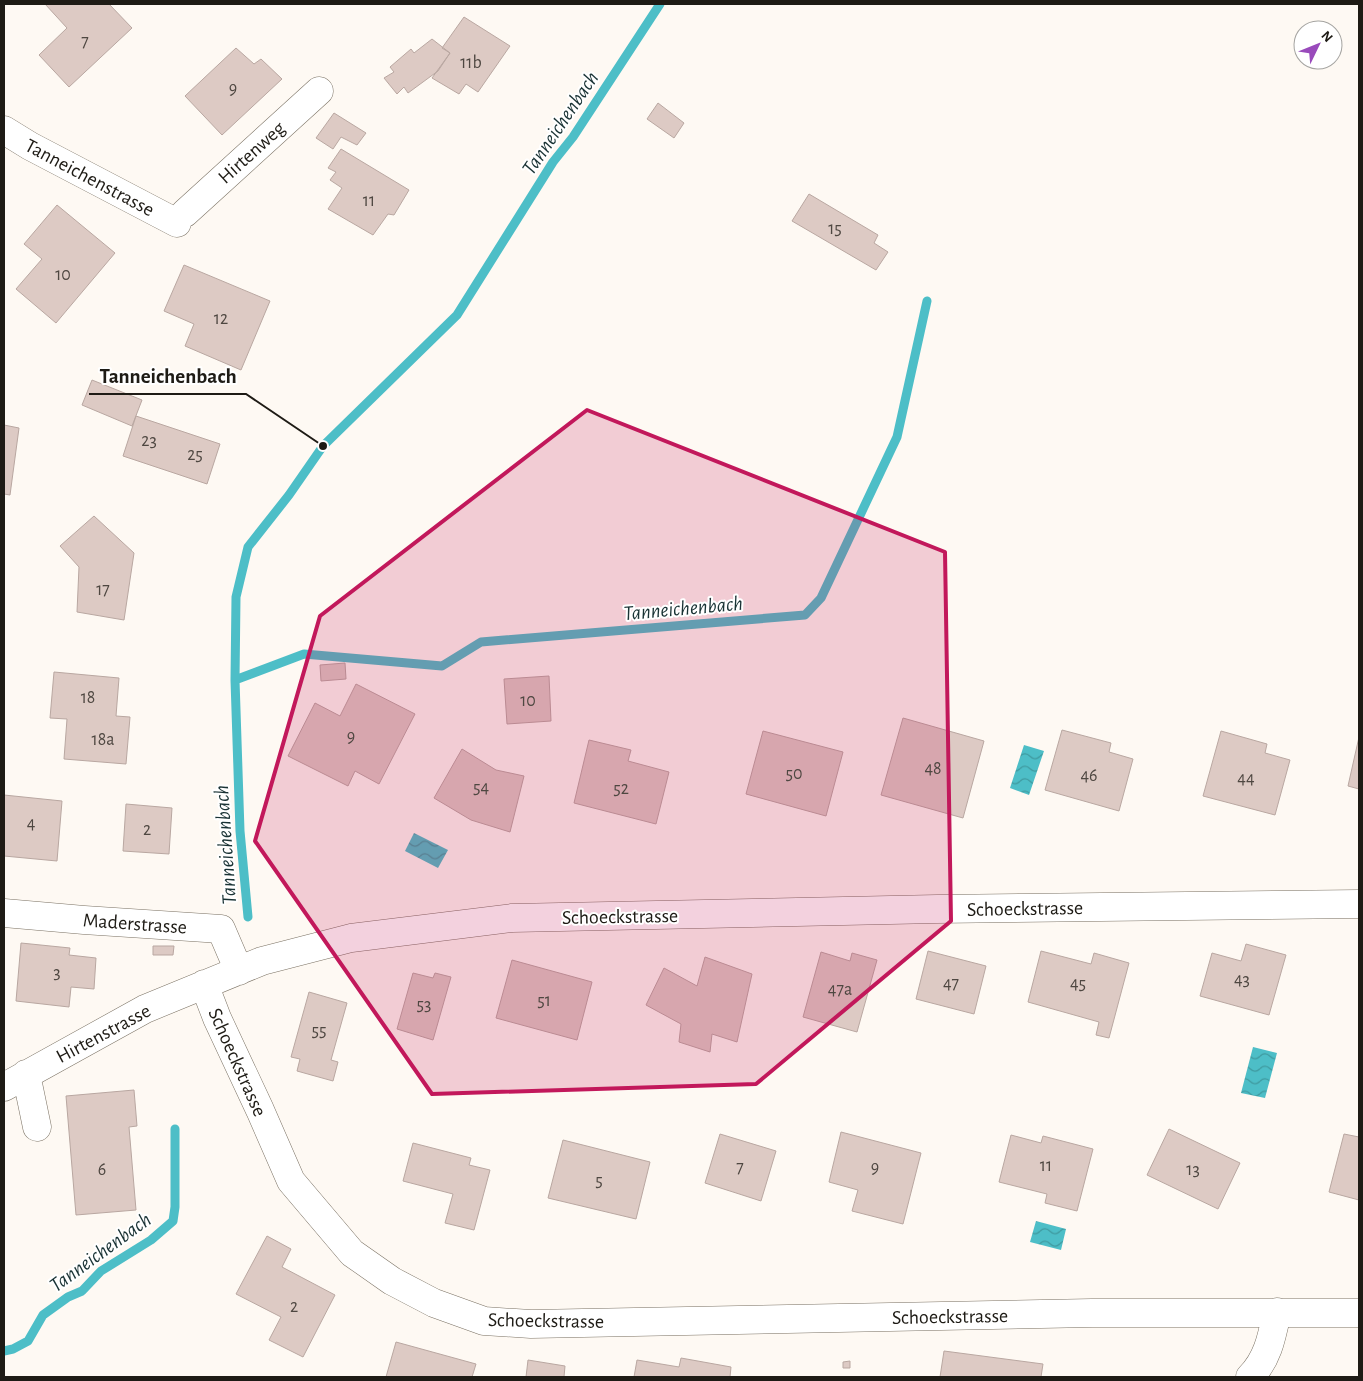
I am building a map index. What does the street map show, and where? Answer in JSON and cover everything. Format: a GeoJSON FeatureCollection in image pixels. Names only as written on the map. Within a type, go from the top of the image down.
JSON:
{"type":"FeatureCollection","features":[{"type":"Feature","properties":{"kind":"street","name":"Hirtenweg"},"geometry":{"type":"LineString","coordinates":[[181,218],[319,91]]}},
{"type":"Feature","properties":{"kind":"street","name":"Tanneichenstrasse"},"geometry":{"type":"LineString","coordinates":[[4,130],[30,146],[181,218]]}},
{"type":"Feature","properties":{"kind":"street","name":"Schoeckstrasse"},"geometry":{"type":"LineString","coordinates":[[1359,904],[937,909],[512,918],[351,938],[262,961],[204,984],[217,1018],[291,1181],[352,1253],[392,1281],[426,1299],[484,1320],[531,1324],[1074,1313],[1359,1313]]}},
{"type":"Feature","properties":{"kind":"street","name":"Maderstrasse"},"geometry":{"type":"LineString","coordinates":[[4,912],[221,929],[239,971]]}},
{"type":"Feature","properties":{"kind":"street","name":"Hirtenstrasse"},"geometry":{"type":"LineString","coordinates":[[15,1081],[145,1009],[204,984]]}},
{"type":"Feature","properties":{"kind":"street"},"geometry":{"type":"LineString","coordinates":[[15,1081],[37,1126]]}},
{"type":"Feature","properties":{"kind":"street"},"geometry":{"type":"LineString","coordinates":[[1250,1377],[1259,1368],[1270,1344],[1277,1312]]}},
{"type":"Feature","properties":{"kind":"highlighted area"},"geometry":{"type":"Polygon","coordinates":[[[587,410],[945,552],[951,921],[756,1084],[432,1094],[255,841],[320,616],[587,410]]]}},
{"type":"Feature","properties":{"kind":"water"},"geometry":{"type":"Polygon","coordinates":[[[1024,745],[1044,751],[1029,795],[1010,788],[1024,745]]]}},
{"type":"Feature","properties":{"kind":"water"},"geometry":{"type":"Polygon","coordinates":[[[414,833],[448,850],[438,868],[405,851],[414,833]]]}},
{"type":"Feature","properties":{"kind":"water"},"geometry":{"type":"Polygon","coordinates":[[[1253,1047],[1277,1053],[1265,1098],[1241,1093],[1253,1047]]]}},
{"type":"Feature","properties":{"kind":"water"},"geometry":{"type":"Polygon","coordinates":[[[1036,1221],[1066,1229],[1061,1250],[1030,1242],[1036,1221]]]}},
{"type":"Feature","properties":{"kind":"building"},"geometry":{"type":"Polygon","coordinates":[[[45,4],[109,4],[132,28],[69,87],[39,55],[67,28],[45,4]]]}},
{"type":"Feature","properties":{"kind":"building"},"geometry":{"type":"Polygon","coordinates":[[[464,17],[510,46],[478,92],[466,84],[459,94],[432,78],[450,53],[442,48],[464,17]]]}},
{"type":"Feature","properties":{"kind":"building"},"geometry":{"type":"Polygon","coordinates":[[[432,39],[450,53],[438,71],[408,93],[404,87],[397,94],[384,78],[394,72],[390,67],[411,49],[414,53],[432,39]]]}},
{"type":"Feature","properties":{"kind":"building"},"geometry":{"type":"Polygon","coordinates":[[[236,48],[254,64],[261,59],[282,79],[222,135],[185,96],[236,48]]]}},
{"type":"Feature","properties":{"kind":"building"},"geometry":{"type":"Polygon","coordinates":[[[658,103],[684,123],[674,138],[647,119],[658,103]]]}},
{"type":"Feature","properties":{"kind":"building"},"geometry":{"type":"Polygon","coordinates":[[[334,113],[366,133],[357,145],[341,137],[333,149],[316,138],[334,113]]]}},
{"type":"Feature","properties":{"kind":"building"},"geometry":{"type":"Polygon","coordinates":[[[341,149],[409,190],[394,215],[388,214],[373,235],[328,209],[342,188],[330,180],[336,172],[328,168],[341,149]]]}},
{"type":"Feature","properties":{"kind":"building"},"geometry":{"type":"Polygon","coordinates":[[[809,194],[878,235],[874,243],[888,252],[876,270],[792,221],[809,194]]]}},
{"type":"Feature","properties":{"kind":"building"},"geometry":{"type":"Polygon","coordinates":[[[57,205],[115,253],[56,323],[16,289],[42,259],[24,244],[57,205]]]}},
{"type":"Feature","properties":{"kind":"building"},"geometry":{"type":"Polygon","coordinates":[[[184,265],[270,301],[241,370],[185,346],[194,324],[164,311],[184,265]]]}},
{"type":"Feature","properties":{"kind":"building"},"geometry":{"type":"Polygon","coordinates":[[[92,380],[142,400],[132,426],[82,405],[92,380]]]}},
{"type":"Feature","properties":{"kind":"building"},"geometry":{"type":"Polygon","coordinates":[[[136,416],[220,444],[207,484],[123,456],[136,416]]]}},
{"type":"Feature","properties":{"kind":"building"},"geometry":{"type":"Polygon","coordinates":[[[4,425],[19,428],[10,495],[4,494],[4,425]]]}},
{"type":"Feature","properties":{"kind":"building"},"geometry":{"type":"Polygon","coordinates":[[[94,516],[134,553],[124,620],[77,612],[79,567],[60,546],[94,516]]]}},
{"type":"Feature","properties":{"kind":"building"},"geometry":{"type":"Polygon","coordinates":[[[345,663],[346,679],[321,681],[320,665],[345,663]]]}},
{"type":"Feature","properties":{"kind":"building"},"geometry":{"type":"Polygon","coordinates":[[[54,672],[119,678],[116,716],[130,717],[126,764],[64,759],[67,719],[50,718],[54,672]]]}},
{"type":"Feature","properties":{"kind":"building"},"geometry":{"type":"Polygon","coordinates":[[[549,676],[551,721],[507,724],[504,679],[549,676]]]}},
{"type":"Feature","properties":{"kind":"building"},"geometry":{"type":"Polygon","coordinates":[[[356,684],[415,714],[379,784],[355,771],[348,786],[288,756],[315,703],[340,716],[356,684]]]}},
{"type":"Feature","properties":{"kind":"building"},"geometry":{"type":"Polygon","coordinates":[[[903,718],[984,741],[963,818],[881,795],[903,718]]]}},
{"type":"Feature","properties":{"kind":"building"},"geometry":{"type":"Polygon","coordinates":[[[1062,730],[1111,743],[1109,752],[1133,759],[1119,811],[1045,790],[1062,730]]]}},
{"type":"Feature","properties":{"kind":"building"},"geometry":{"type":"Polygon","coordinates":[[[763,731],[843,752],[826,816],[746,794],[763,731]]]}},
{"type":"Feature","properties":{"kind":"building"},"geometry":{"type":"Polygon","coordinates":[[[1221,731],[1267,744],[1265,753],[1290,760],[1275,815],[1203,796],[1221,731]]]}},
{"type":"Feature","properties":{"kind":"building"},"geometry":{"type":"Polygon","coordinates":[[[1359,737],[1359,789],[1348,786],[1359,737]]]}},
{"type":"Feature","properties":{"kind":"building"},"geometry":{"type":"Polygon","coordinates":[[[589,740],[631,750],[628,761],[669,772],[656,824],[574,803],[589,740]]]}},
{"type":"Feature","properties":{"kind":"building"},"geometry":{"type":"Polygon","coordinates":[[[462,749],[496,770],[524,776],[510,832],[471,820],[434,798],[462,749]]]}},
{"type":"Feature","properties":{"kind":"building"},"geometry":{"type":"Polygon","coordinates":[[[4,795],[62,801],[57,861],[4,856],[4,795]]]}},
{"type":"Feature","properties":{"kind":"building"},"geometry":{"type":"Polygon","coordinates":[[[126,804],[172,808],[169,854],[123,851],[126,804]]]}},
{"type":"Feature","properties":{"kind":"building"},"geometry":{"type":"Polygon","coordinates":[[[21,943],[70,948],[69,955],[96,958],[94,989],[71,987],[69,1007],[16,1001],[21,943]]]}},
{"type":"Feature","properties":{"kind":"building"},"geometry":{"type":"Polygon","coordinates":[[[1246,944],[1286,955],[1269,1015],[1200,996],[1212,953],[1241,961],[1246,944]]]}},
{"type":"Feature","properties":{"kind":"building"},"geometry":{"type":"Polygon","coordinates":[[[153,946],[174,946],[173,955],[153,955],[153,946]]]}},
{"type":"Feature","properties":{"kind":"building"},"geometry":{"type":"Polygon","coordinates":[[[928,951],[986,966],[974,1014],[916,999],[928,951]]]}},
{"type":"Feature","properties":{"kind":"building"},"geometry":{"type":"Polygon","coordinates":[[[1041,951],[1091,964],[1094,953],[1129,963],[1109,1038],[1096,1035],[1099,1022],[1028,1002],[1041,951]]]}},
{"type":"Feature","properties":{"kind":"building"},"geometry":{"type":"Polygon","coordinates":[[[821,952],[850,961],[852,953],[877,960],[857,1032],[803,1017],[821,952]]]}},
{"type":"Feature","properties":{"kind":"building"},"geometry":{"type":"Polygon","coordinates":[[[705,957],[752,974],[737,1042],[712,1034],[710,1052],[679,1042],[681,1024],[646,1005],[664,968],[697,986],[705,957]]]}},
{"type":"Feature","properties":{"kind":"building"},"geometry":{"type":"Polygon","coordinates":[[[512,960],[592,982],[577,1040],[496,1018],[512,960]]]}},
{"type":"Feature","properties":{"kind":"building"},"geometry":{"type":"Polygon","coordinates":[[[413,973],[433,978],[435,973],[451,977],[433,1040],[397,1029],[413,973]]]}},
{"type":"Feature","properties":{"kind":"building"},"geometry":{"type":"Polygon","coordinates":[[[309,992],[347,1003],[331,1060],[338,1062],[333,1081],[297,1071],[300,1059],[291,1057],[309,992]]]}},
{"type":"Feature","properties":{"kind":"building"},"geometry":{"type":"Polygon","coordinates":[[[134,1090],[137,1126],[129,1127],[136,1210],[76,1215],[66,1096],[134,1090]]]}},
{"type":"Feature","properties":{"kind":"building"},"geometry":{"type":"Polygon","coordinates":[[[1169,1129],[1240,1163],[1218,1209],[1147,1175],[1169,1129]]]}},
{"type":"Feature","properties":{"kind":"building"},"geometry":{"type":"Polygon","coordinates":[[[841,1132],[921,1153],[903,1224],[852,1211],[858,1190],[829,1182],[841,1132]]]}},
{"type":"Feature","properties":{"kind":"building"},"geometry":{"type":"Polygon","coordinates":[[[720,1134],[776,1151],[761,1201],[705,1183],[720,1134]]]}},
{"type":"Feature","properties":{"kind":"building"},"geometry":{"type":"Polygon","coordinates":[[[1344,1134],[1359,1137],[1359,1200],[1329,1192],[1344,1134]]]}},
{"type":"Feature","properties":{"kind":"building"},"geometry":{"type":"Polygon","coordinates":[[[1011,1135],[1041,1143],[1043,1136],[1093,1149],[1077,1211],[1045,1203],[1047,1194],[999,1182],[1011,1135]]]}},
{"type":"Feature","properties":{"kind":"building"},"geometry":{"type":"Polygon","coordinates":[[[563,1140],[650,1162],[636,1219],[548,1198],[563,1140]]]}},
{"type":"Feature","properties":{"kind":"building"},"geometry":{"type":"Polygon","coordinates":[[[413,1143],[471,1158],[469,1165],[490,1170],[474,1230],[445,1223],[453,1194],[403,1181],[413,1143]]]}},
{"type":"Feature","properties":{"kind":"building"},"geometry":{"type":"Polygon","coordinates":[[[267,1236],[291,1249],[282,1267],[335,1295],[303,1357],[269,1340],[281,1317],[236,1294],[267,1236]]]}},
{"type":"Feature","properties":{"kind":"building"},"geometry":{"type":"Polygon","coordinates":[[[396,1342],[476,1364],[472,1377],[386,1377],[396,1342]]]}},
{"type":"Feature","properties":{"kind":"building"},"geometry":{"type":"Polygon","coordinates":[[[944,1351],[1043,1364],[1041,1377],[940,1377],[944,1351]]]}},
{"type":"Feature","properties":{"kind":"building"},"geometry":{"type":"Polygon","coordinates":[[[681,1358],[731,1367],[730,1377],[634,1377],[637,1360],[679,1367],[681,1358]]]}},
{"type":"Feature","properties":{"kind":"building"},"geometry":{"type":"Polygon","coordinates":[[[528,1360],[565,1366],[564,1377],[526,1377],[528,1360]]]}},
{"type":"Feature","properties":{"kind":"building"},"geometry":{"type":"Polygon","coordinates":[[[850,1361],[850,1368],[843,1368],[843,1362],[850,1361]]]}},
{"type":"Feature","properties":{"kind":"waterway","name":"Tanneichenbach"},"geometry":{"type":"LineString","coordinates":[[248,917],[240,831],[235,680],[236,597],[248,547],[289,495],[323,446],[457,315],[553,162],[573,137],[660,4]]}},
{"type":"Feature","properties":{"kind":"waterway","name":"Tanneichenbach"},"geometry":{"type":"LineString","coordinates":[[235,680],[304,654],[442,666],[481,642],[805,615],[821,598],[897,437],[927,301]]}},
{"type":"Feature","properties":{"kind":"waterway","name":"Tanneichenbach"},"geometry":{"type":"LineString","coordinates":[[4,1351],[13,1349],[28,1341],[43,1315],[68,1297],[82,1291],[101,1271],[151,1240],[173,1221],[175,1207],[175,1129]]}},
{"type":"Feature","properties":{"kind":"place","name":"Tanneichenbach"},"geometry":{"type":"Point","coordinates":[323,446]}}]}
